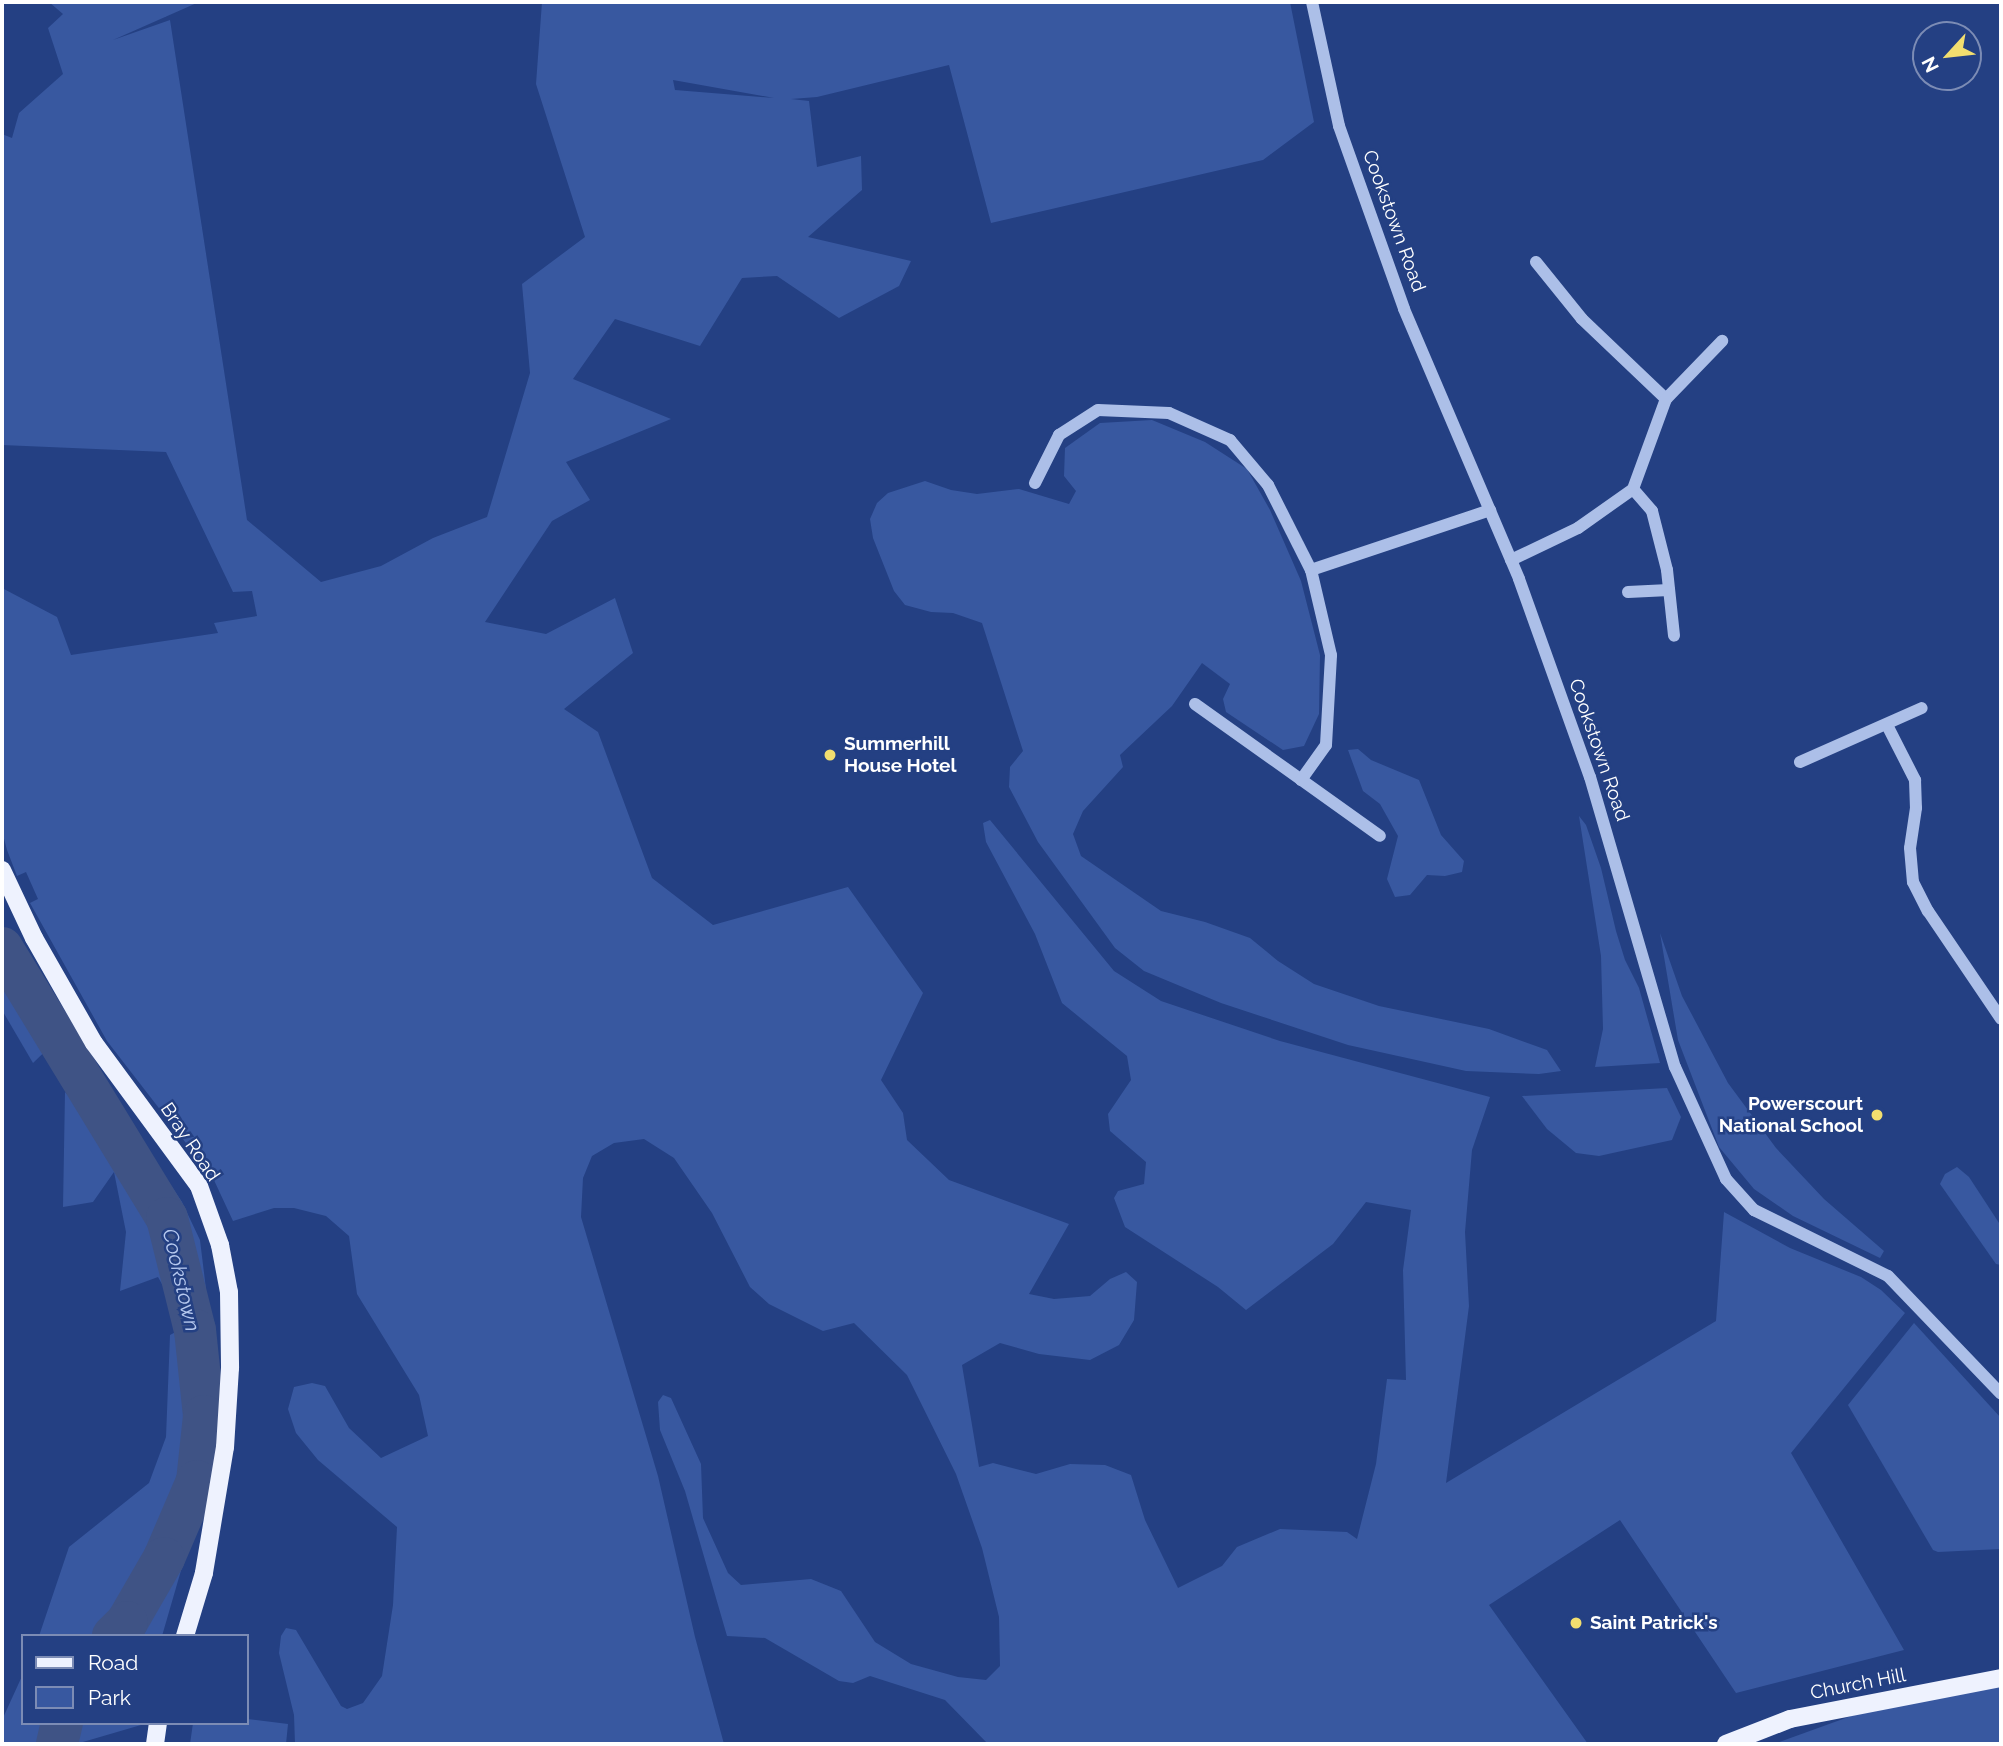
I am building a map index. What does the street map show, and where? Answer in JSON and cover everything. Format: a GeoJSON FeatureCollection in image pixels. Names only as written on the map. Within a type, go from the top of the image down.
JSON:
{"type":"FeatureCollection","features":[{"type":"Feature","properties":{"kind":"main road","name":"Bray Road"},"geometry":{"type":"LineString","coordinates":[[2,870],[34,938],[94,1043],[199,1186],[220,1245],[229,1292],[230,1368],[225,1447],[204,1573],[186,1634]]}},
{"type":"Feature","properties":{"kind":"main road","name":"Church Hill"},"geometry":{"type":"LineString","coordinates":[[1726,1744],[1790,1719],[2001,1678]]}},
{"type":"Feature","properties":{"kind":"main road"},"geometry":{"type":"LineString","coordinates":[[155,1744],[158,1725]]}},
{"type":"Feature","properties":{"kind":"street","name":"Cookstown Road"},"geometry":{"type":"LineString","coordinates":[[1312,2],[1339,126],[1404,309],[1511,560],[1590,777],[1675,1066],[1726,1179],[1754,1210],[1888,1276],[2001,1394]]}},
{"type":"Feature","properties":{"kind":"street"},"geometry":{"type":"LineString","coordinates":[[1536,262],[1582,319],[1666,399]]}},
{"type":"Feature","properties":{"kind":"street"},"geometry":{"type":"LineString","coordinates":[[1511,560],[1578,528],[1633,489],[1666,399],[1721,341]]}},
{"type":"Feature","properties":{"kind":"street"},"geometry":{"type":"LineString","coordinates":[[1035,484],[1059,435],[1098,410],[1169,413],[1230,440],[1268,485],[1311,570],[1331,656],[1326,744],[1301,780]]}},
{"type":"Feature","properties":{"kind":"street"},"geometry":{"type":"LineString","coordinates":[[1633,489],[1653,511],[1669,590],[1674,636]]}},
{"type":"Feature","properties":{"kind":"street"},"geometry":{"type":"LineString","coordinates":[[1311,570],[1490,510]]}},
{"type":"Feature","properties":{"kind":"street"},"geometry":{"type":"LineString","coordinates":[[1628,592],[1669,590]]}},
{"type":"Feature","properties":{"kind":"street"},"geometry":{"type":"LineString","coordinates":[[1195,704],[1380,836]]}},
{"type":"Feature","properties":{"kind":"street"},"geometry":{"type":"LineString","coordinates":[[1800,762],[1922,708]]}},
{"type":"Feature","properties":{"kind":"street"},"geometry":{"type":"LineString","coordinates":[[1887,724],[1915,780],[1916,808],[1910,848],[1913,882],[1928,911],[2001,1019]]}},
{"type":"Feature","properties":{"kind":"green space"},"geometry":{"type":"Polygon","coordinates":[[[49,2],[199,2],[113,40],[170,20],[247,520],[321,582],[381,566],[433,538],[487,517],[530,373],[522,284],[585,237],[536,84],[542,2],[1290,2],[1314,122],[1263,160],[991,223],[949,65],[817,97],[791,99],[809,101],[817,167],[861,156],[862,190],[808,237],[911,261],[899,286],[839,318],[777,276],[742,278],[700,346],[615,319],[573,379],[671,419],[566,462],[590,500],[552,521],[485,622],[546,634],[615,598],[633,653],[564,709],[598,732],[652,878],[713,925],[848,887],[923,993],[881,1080],[903,1113],[907,1140],[949,1180],[1069,1224],[1029,1294],[1054,1299],[1090,1296],[1110,1279],[1126,1272],[1137,1282],[1134,1320],[1119,1345],[1090,1360],[1039,1354],[1000,1343],[962,1365],[979,1467],[993,1463],[1036,1474],[1070,1464],[1105,1465],[1131,1475],[1145,1520],[1178,1588],[1222,1566],[1237,1547],[1280,1529],[1347,1532],[1357,1539],[1376,1464],[1387,1379],[1406,1380],[1403,1270],[1411,1210],[1366,1202],[1333,1244],[1246,1310],[1218,1287],[1125,1227],[1114,1198],[1118,1191],[1144,1184],[1146,1162],[1110,1131],[1108,1114],[1131,1080],[1127,1056],[1062,1003],[1035,934],[986,842],[983,823],[990,820],[1114,971],[1161,1001],[1280,1041],[1490,1097],[1472,1150],[1465,1232],[1469,1306],[1446,1483],[1716,1321],[1724,1212],[1790,1248],[1861,1277],[1881,1290],[1905,1313],[1791,1453],[1904,1650],[1736,1693],[1620,1520],[1489,1605],[1588,1744],[988,1744],[945,1700],[870,1676],[853,1683],[839,1681],[765,1638],[727,1636],[685,1491],[660,1430],[658,1402],[663,1395],[671,1398],[701,1464],[703,1518],[728,1573],[741,1585],[811,1579],[841,1591],[875,1642],[911,1664],[958,1677],[986,1680],[1000,1666],[999,1617],[982,1548],[956,1474],[907,1375],[854,1323],[823,1331],[769,1304],[750,1287],[712,1213],[674,1158],[644,1139],[614,1143],[592,1156],[583,1178],[581,1217],[658,1476],[695,1637],[724,1744],[295,1744],[294,1715],[279,1653],[281,1636],[286,1628],[296,1630],[341,1706],[347,1709],[363,1703],[382,1676],[393,1605],[397,1527],[318,1460],[296,1433],[288,1409],[294,1387],[312,1383],[325,1386],[349,1428],[381,1458],[428,1436],[419,1395],[357,1294],[349,1236],[326,1216],[294,1208],[274,1208],[233,1221],[213,1178],[107,1041],[30,903],[38,899],[26,872],[17,876],[2,831],[2,588],[57,617],[71,655],[218,633],[214,623],[257,616],[252,591],[233,592],[166,452],[2,445],[2,134],[12,138],[19,113],[63,74],[48,28],[63,14],[49,2]],[[673,80],[675,90],[774,98],[673,80]]]}},
{"type":"Feature","properties":{"kind":"green space"},"geometry":{"type":"Polygon","coordinates":[[[1152,420],[1205,442],[1247,469],[1270,510],[1301,581],[1320,655],[1319,714],[1304,746],[1283,750],[1226,712],[1223,699],[1230,684],[1202,663],[1172,706],[1120,755],[1123,767],[1083,811],[1073,834],[1081,856],[1161,911],[1205,922],[1250,938],[1278,961],[1314,984],[1379,1006],[1489,1029],[1547,1050],[1561,1071],[1539,1074],[1466,1071],[1348,1045],[1221,1003],[1144,971],[1115,948],[1038,842],[1009,787],[1010,767],[1023,751],[982,623],[953,613],[931,612],[905,605],[894,591],[873,538],[870,519],[877,503],[888,493],[925,481],[951,490],[977,494],[1019,489],[1069,504],[1076,491],[1064,476],[1065,448],[1100,423],[1152,420]]]}},
{"type":"Feature","properties":{"kind":"green space"},"geometry":{"type":"Polygon","coordinates":[[[1358,749],[1371,760],[1419,780],[1441,835],[1464,861],[1462,872],[1445,876],[1427,875],[1410,895],[1395,897],[1387,879],[1398,836],[1380,804],[1363,791],[1348,750],[1358,749]]]}},
{"type":"Feature","properties":{"kind":"green space"},"geometry":{"type":"Polygon","coordinates":[[[1579,816],[1586,825],[1601,868],[1616,931],[1625,960],[1639,988],[1660,1063],[1595,1067],[1603,1029],[1601,956],[1579,816]]]}},
{"type":"Feature","properties":{"kind":"green space"},"geometry":{"type":"Polygon","coordinates":[[[2,926],[62,1035],[33,1063],[2,1010],[2,926]]]}},
{"type":"Feature","properties":{"kind":"green space"},"geometry":{"type":"Polygon","coordinates":[[[1660,933],[1682,996],[1728,1083],[1776,1148],[1824,1199],[1884,1251],[1880,1258],[1793,1216],[1754,1189],[1719,1147],[1678,1040],[1660,933]]]}},
{"type":"Feature","properties":{"kind":"green space"},"geometry":{"type":"Polygon","coordinates":[[[1667,1088],[1681,1117],[1672,1140],[1599,1156],[1576,1153],[1547,1129],[1522,1096],[1667,1088]]]}},
{"type":"Feature","properties":{"kind":"green space"},"geometry":{"type":"Polygon","coordinates":[[[65,1092],[117,1145],[137,1134],[182,1202],[200,1240],[206,1289],[167,1293],[158,1277],[120,1291],[126,1232],[114,1172],[93,1202],[63,1207],[65,1092]]]}},
{"type":"Feature","properties":{"kind":"green space"},"geometry":{"type":"Polygon","coordinates":[[[1957,1167],[1969,1177],[2001,1226],[2001,1265],[1996,1264],[1940,1184],[1945,1174],[1957,1167]]]}},
{"type":"Feature","properties":{"kind":"green space"},"geometry":{"type":"Polygon","coordinates":[[[1914,1323],[2001,1418],[2001,1549],[1933,1550],[1848,1405],[1914,1323]]]}},
{"type":"Feature","properties":{"kind":"green space"},"geometry":{"type":"Polygon","coordinates":[[[189,1325],[203,1336],[208,1362],[209,1433],[189,1543],[163,1634],[40,1634],[69,1547],[149,1483],[166,1437],[170,1335],[189,1325]]]}},
{"type":"Feature","properties":{"kind":"green space"},"geometry":{"type":"Polygon","coordinates":[[[21,1678],[21,1725],[141,1725],[76,1744],[2,1744],[2,1720],[21,1678]]]}},
{"type":"Feature","properties":{"kind":"green space"},"geometry":{"type":"Polygon","coordinates":[[[2001,1686],[2001,1744],[1774,1744],[1854,1715],[2001,1686]]]}},
{"type":"Feature","properties":{"kind":"green space"},"geometry":{"type":"Polygon","coordinates":[[[248,1719],[288,1724],[286,1744],[190,1744],[193,1725],[248,1725],[248,1719]]]}},
{"type":"Feature","properties":{"kind":"waterway","name":"Cookstown"},"geometry":{"type":"LineString","coordinates":[[2,948],[167,1218],[195,1330],[204,1416],[197,1481],[164,1558],[127,1622],[115,1634]]}},
{"type":"Feature","properties":{"kind":"waterway","name":"Cookstown"},"geometry":{"type":"LineString","coordinates":[[57,1744],[62,1725]]}},
{"type":"Feature","properties":{"kind":"place","name":"Summerhill House Hotel"},"geometry":{"type":"Point","coordinates":[830,755]}},
{"type":"Feature","properties":{"kind":"place","name":"Powerscourt National School"},"geometry":{"type":"Point","coordinates":[1877,1115]}},
{"type":"Feature","properties":{"kind":"place","name":"Saint Patrick's"},"geometry":{"type":"Point","coordinates":[1576,1623]}}]}
